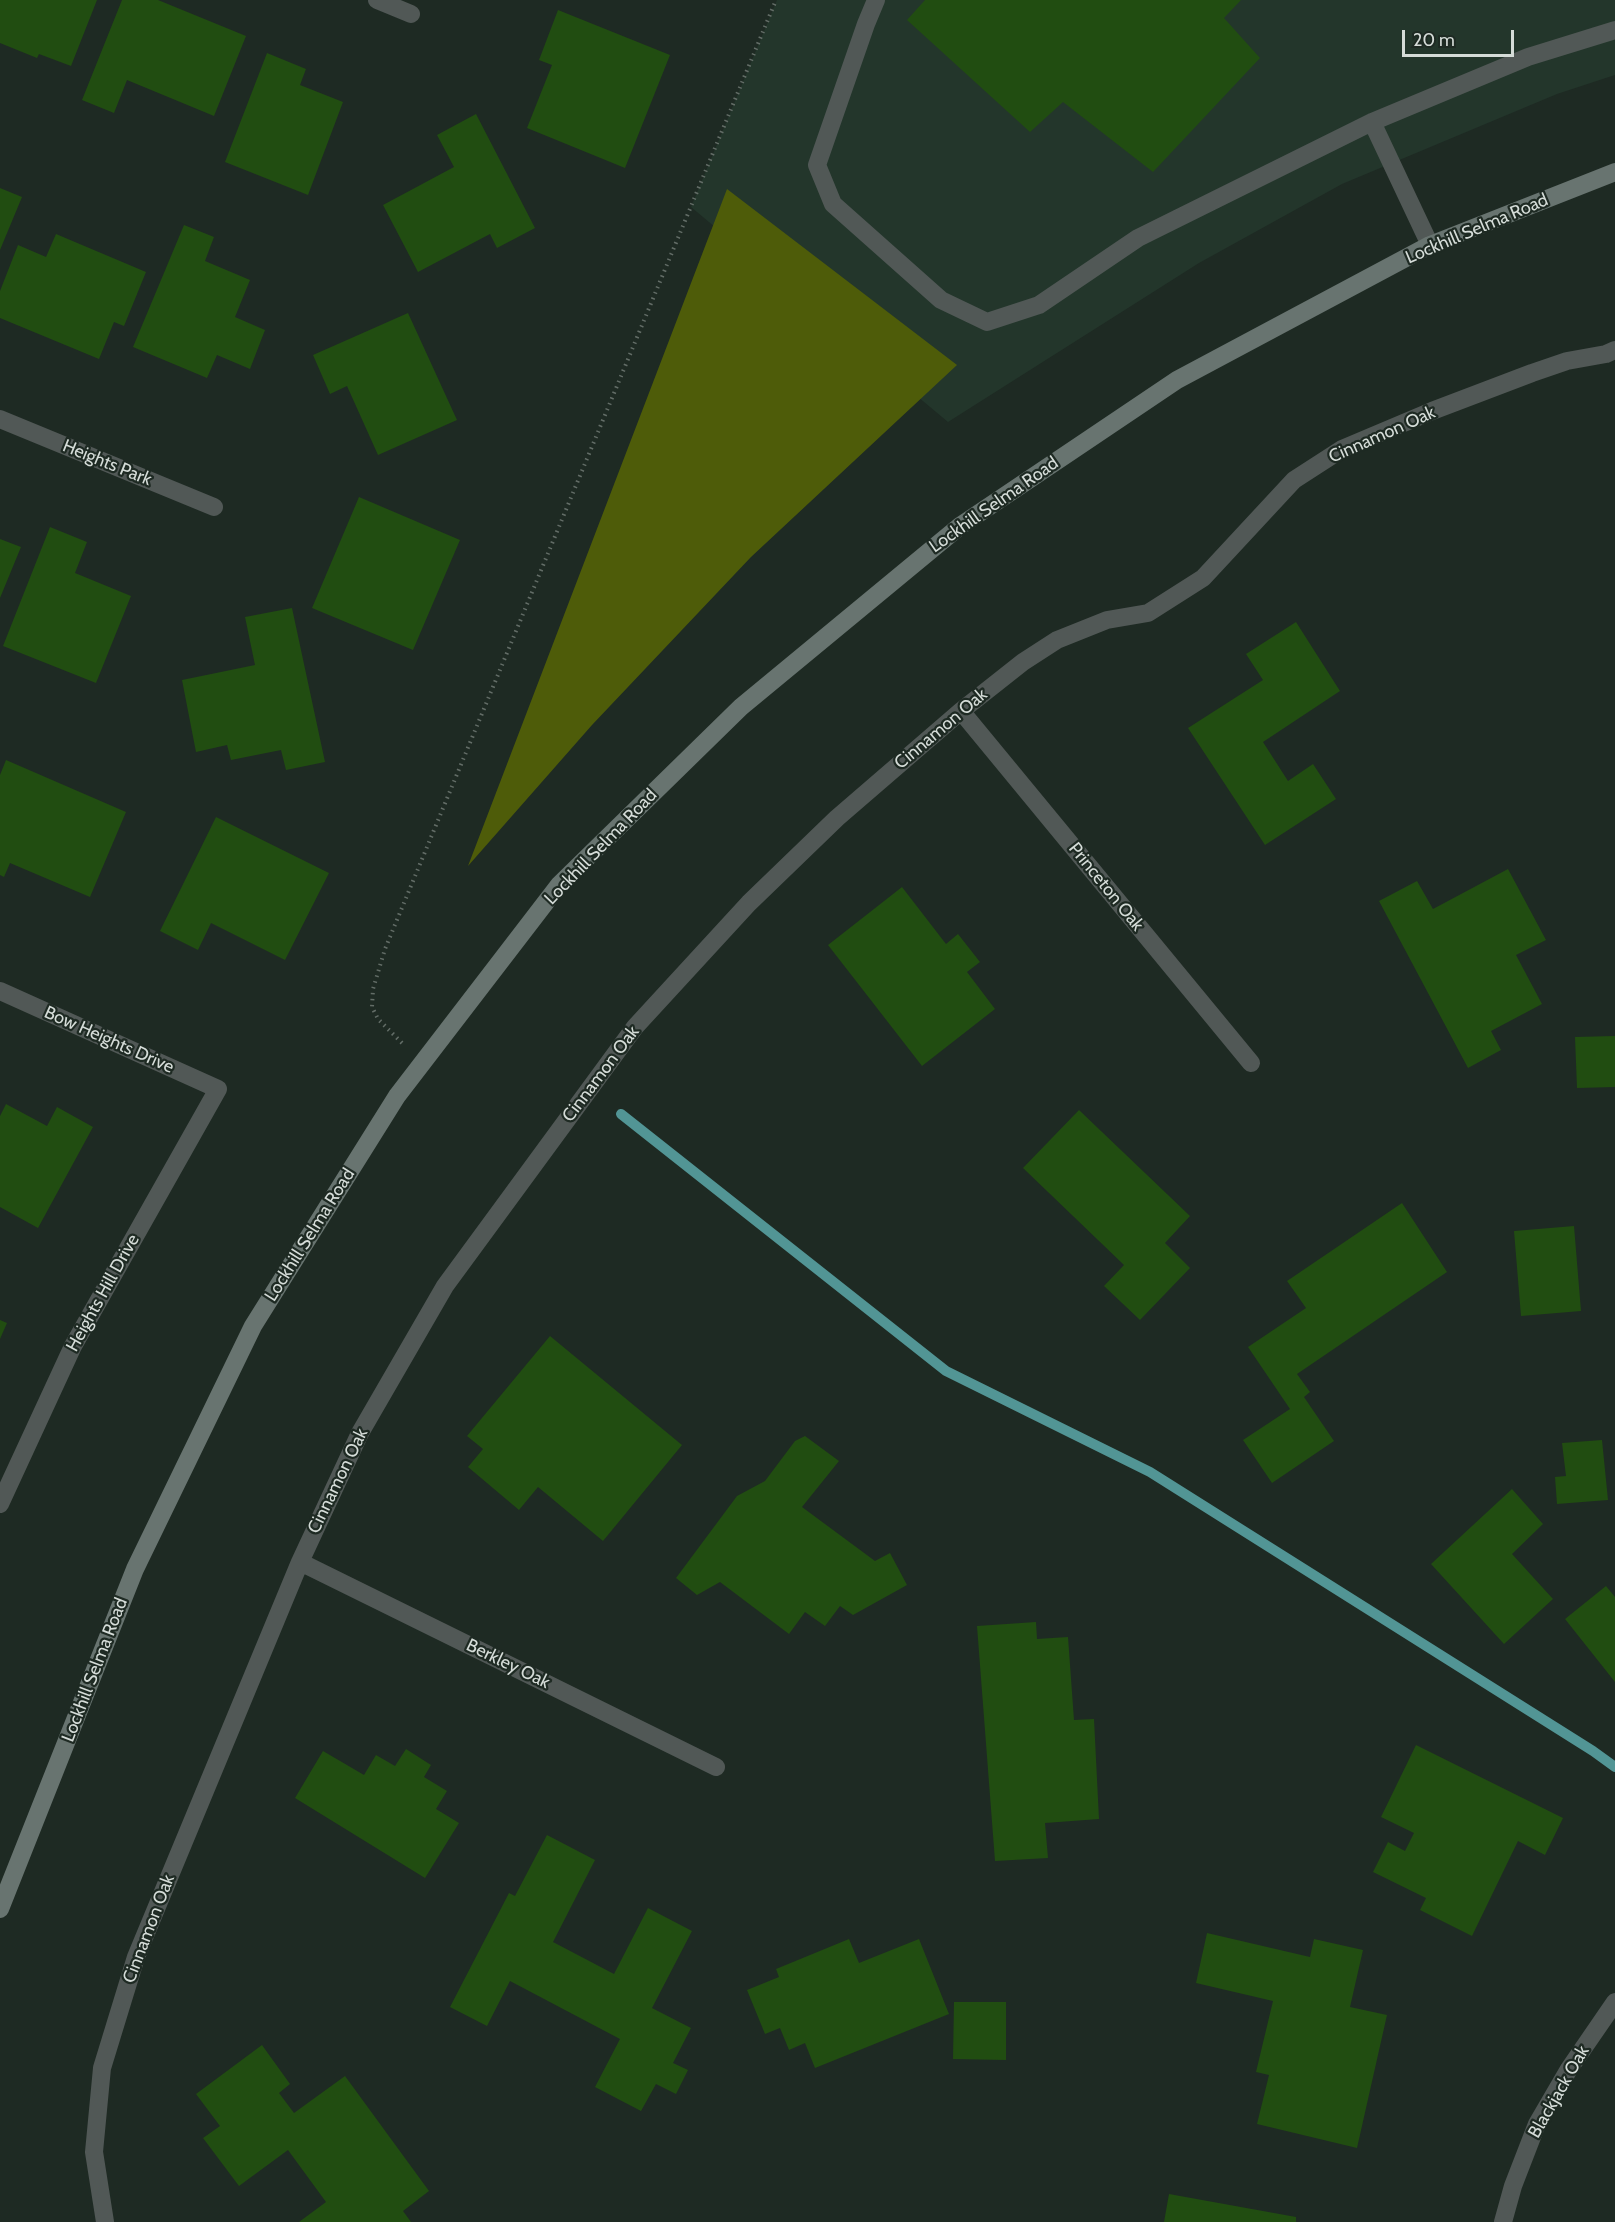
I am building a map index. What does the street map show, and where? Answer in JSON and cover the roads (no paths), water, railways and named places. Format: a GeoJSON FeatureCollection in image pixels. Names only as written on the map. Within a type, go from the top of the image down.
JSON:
{"type":"FeatureCollection","features":[{"type":"Feature","properties":{"kind":"main road","name":"Lockhill Selma Road"},"geometry":{"type":"LineString","coordinates":[[0,1909],[135,1569],[253,1326],[397,1096],[559,885],[741,707],[960,526],[1177,380],[1430,245],[1615,172]]}},
{"type":"Feature","properties":{"kind":"street"},"geometry":{"type":"LineString","coordinates":[[377,0],[411,14]]}},
{"type":"Feature","properties":{"kind":"street"},"geometry":{"type":"LineString","coordinates":[[876,0],[817,165],[833,204],[941,300],[987,322],[1039,305],[1138,238],[1372,122],[1528,57],[1615,30]]}},
{"type":"Feature","properties":{"kind":"street"},"geometry":{"type":"LineString","coordinates":[[1372,122],[1430,245]]}},
{"type":"Feature","properties":{"kind":"street","name":"Cinnamon Oak"},"geometry":{"type":"LineString","coordinates":[[105,2222],[93,2152],[102,2067],[136,1957],[300,1562],[360,1433],[445,1286],[635,1027],[750,903],[837,818],[1023,662],[1057,640],[1107,620],[1148,613],[1203,578],[1294,480],[1342,449],[1432,411],[1550,367],[1615,350]]}},
{"type":"Feature","properties":{"kind":"street","name":"Heights Park"},"geometry":{"type":"LineString","coordinates":[[0,419],[214,507]]}},
{"type":"Feature","properties":{"kind":"street","name":"Princeton Oak"},"geometry":{"type":"LineString","coordinates":[[962,711],[1251,1063]]}},
{"type":"Feature","properties":{"kind":"street","name":"Bow Heights Drive"},"geometry":{"type":"LineString","coordinates":[[0,991],[218,1089]]}},
{"type":"Feature","properties":{"kind":"street","name":"Heights Hill Drive"},"geometry":{"type":"LineString","coordinates":[[0,1504],[73,1346],[218,1089]]}},
{"type":"Feature","properties":{"kind":"street","name":"Berkley Oak"},"geometry":{"type":"LineString","coordinates":[[300,1562],[716,1767]]}},
{"type":"Feature","properties":{"kind":"street","name":"Blackjack Oak"},"geometry":{"type":"LineString","coordinates":[[1503,2222],[1513,2186],[1537,2124],[1569,2070],[1615,2002]]}},
{"type":"Feature","properties":{"kind":"waterway"},"geometry":{"type":"LineString","coordinates":[[621,1114],[946,1371],[1150,1472],[1615,1767]]}}]}
